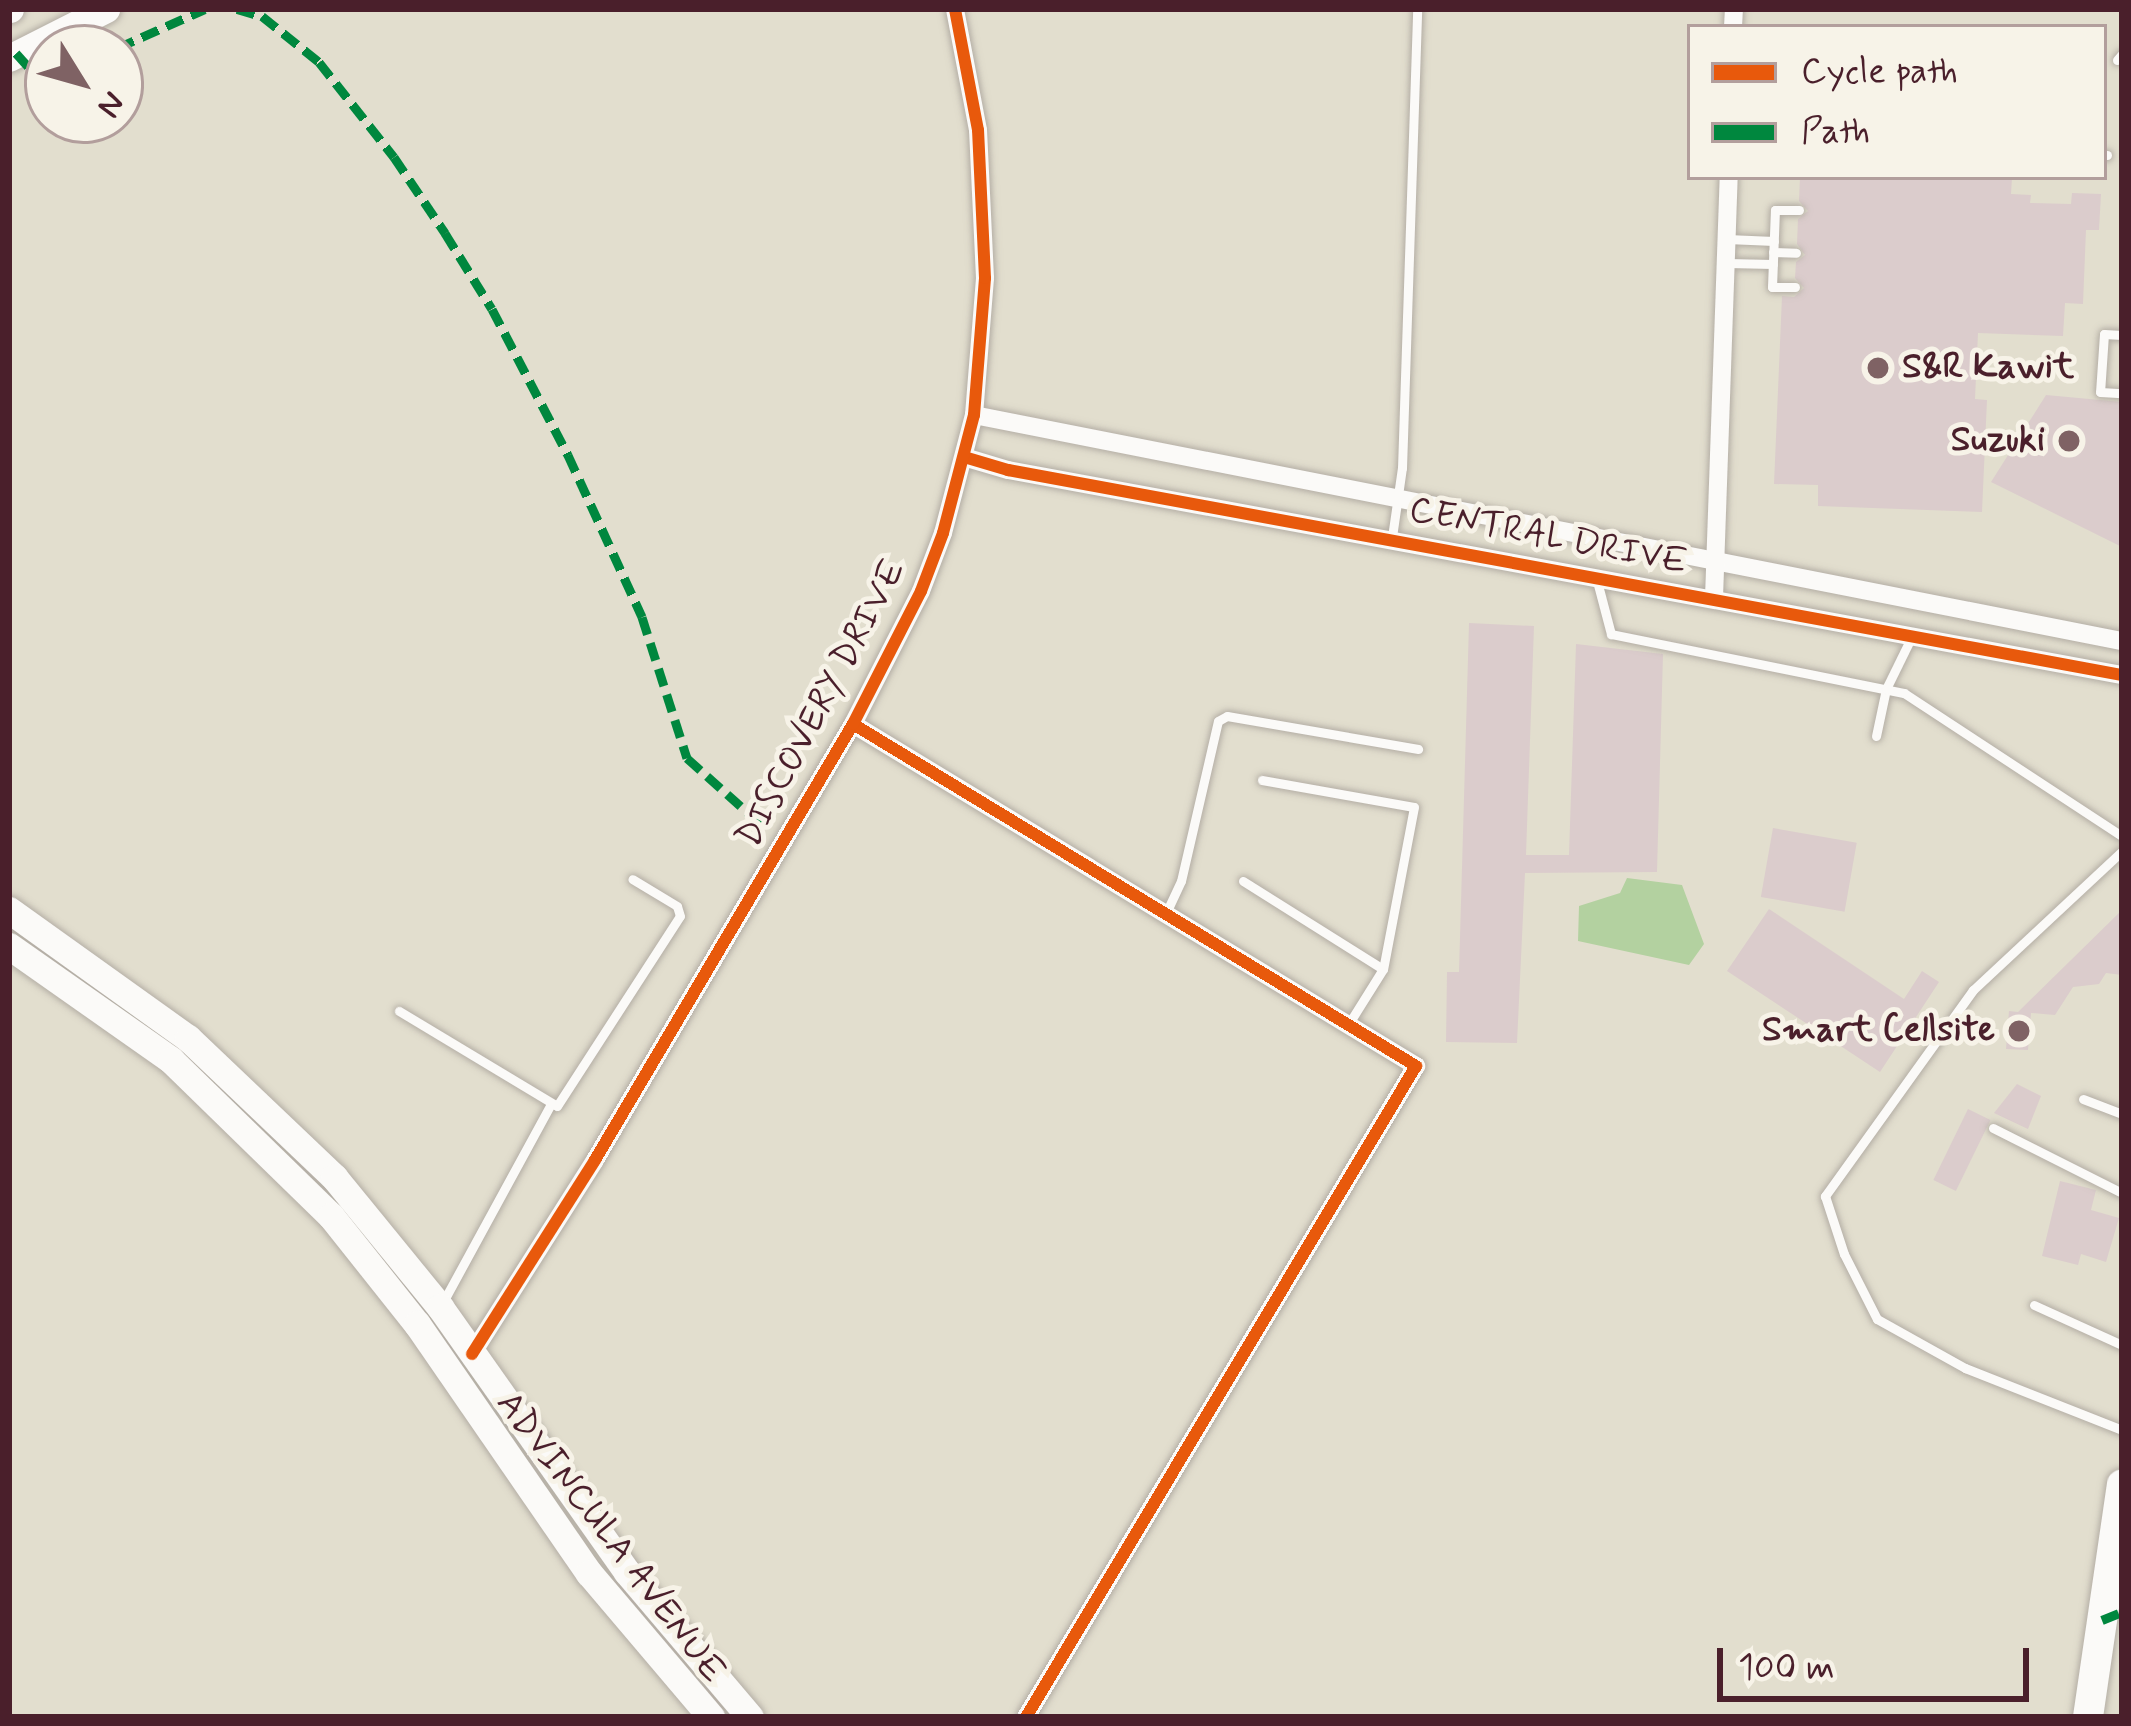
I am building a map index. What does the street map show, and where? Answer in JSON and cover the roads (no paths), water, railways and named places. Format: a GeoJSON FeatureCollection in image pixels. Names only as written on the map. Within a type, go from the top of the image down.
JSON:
{"type":"FeatureCollection","features":[{"type":"Feature","properties":{"kind":"main road"},"geometry":{"type":"LineString","coordinates":[[12,50],[106,9]]}},
{"type":"Feature","properties":{"kind":"main road","name":"ADVINCULA AVENUE"},"geometry":{"type":"LineString","coordinates":[[9,910],[142,1001],[244,1087],[334,1177],[440,1307],[627,1572],[750,1717]]}},
{"type":"Feature","properties":{"kind":"main road","name":"ADVINCULA AVENUE"},"geometry":{"type":"LineString","coordinates":[[9,946],[171,1060],[331,1216],[417,1324],[579,1560],[710,1717]]}},
{"type":"Feature","properties":{"kind":"main road"},"geometry":{"type":"LineString","coordinates":[[2085,1717],[2122,1484]]}},
{"type":"Feature","properties":{"kind":"street","name":"DISCOVERY DRIVE"},"geometry":{"type":"LineString","coordinates":[[472,1354],[596,1160],[854,724],[921,592],[974,415],[985,278],[978,130],[955,9]]}},
{"type":"Feature","properties":{"kind":"street"},"geometry":{"type":"LineString","coordinates":[[1714,598],[1729,180]]}},
{"type":"Feature","properties":{"kind":"street","name":"CENTRAL DRIVE"},"geometry":{"type":"LineString","coordinates":[[974,415],[2122,641]]}},
{"type":"Feature","properties":{"kind":"street","name":"CENTRAL DRIVE"},"geometry":{"type":"LineString","coordinates":[[964,457],[1008,470],[1392,537],[2122,675]]}},
{"type":"Feature","properties":{"kind":"street"},"geometry":{"type":"LineString","coordinates":[[854,724],[1416,1066],[1026,1717]]}},
{"type":"Feature","properties":{"kind":"lane"},"geometry":{"type":"LineString","coordinates":[[1392,537],[1417,9]]}},
{"type":"Feature","properties":{"kind":"lane"},"geometry":{"type":"LineString","coordinates":[[1795,287],[1772,286],[1774,210],[1799,210]]}},
{"type":"Feature","properties":{"kind":"lane"},"geometry":{"type":"LineString","coordinates":[[1727,239],[1796,253]]}},
{"type":"Feature","properties":{"kind":"lane"},"geometry":{"type":"LineString","coordinates":[[1727,263],[1773,252]]}},
{"type":"Feature","properties":{"kind":"lane"},"geometry":{"type":"LineString","coordinates":[[2122,334],[2104,334],[2100,392],[2122,393]]}},
{"type":"Feature","properties":{"kind":"lane"},"geometry":{"type":"LineString","coordinates":[[1596,576],[1611,634],[1904,693],[2122,836]]}},
{"type":"Feature","properties":{"kind":"lane"},"geometry":{"type":"LineString","coordinates":[[1876,736],[1886,689],[1912,635]]}},
{"type":"Feature","properties":{"kind":"lane"},"geometry":{"type":"LineString","coordinates":[[1166,913],[1181,881],[1218,721],[1227,716],[1418,749]]}},
{"type":"Feature","properties":{"kind":"lane"},"geometry":{"type":"LineString","coordinates":[[1262,780],[1414,807],[1384,969],[1348,1025]]}},
{"type":"Feature","properties":{"kind":"lane"},"geometry":{"type":"LineString","coordinates":[[2122,851],[1973,990],[1826,1196],[1844,1254],[1876,1319],[1964,1368],[2122,1430]]}},
{"type":"Feature","properties":{"kind":"lane"},"geometry":{"type":"LineString","coordinates":[[440,1307],[550,1106],[564,1101],[680,916],[677,906],[632,879]]}},
{"type":"Feature","properties":{"kind":"lane"},"geometry":{"type":"LineString","coordinates":[[1244,880],[1384,969]]}},
{"type":"Feature","properties":{"kind":"lane"},"geometry":{"type":"LineString","coordinates":[[399,1011],[550,1106]]}},
{"type":"Feature","properties":{"kind":"lane"},"geometry":{"type":"LineString","coordinates":[[2083,1099],[2122,1114]]}},
{"type":"Feature","properties":{"kind":"lane"},"geometry":{"type":"LineString","coordinates":[[1993,1129],[2122,1192]]}},
{"type":"Feature","properties":{"kind":"lane"},"geometry":{"type":"LineString","coordinates":[[2034,1305],[2122,1345]]}},
{"type":"Feature","properties":{"kind":"place","name":"S&R Kawit"},"geometry":{"type":"Point","coordinates":[1878,368]}},
{"type":"Feature","properties":{"kind":"place","name":"Suzuki"},"geometry":{"type":"Point","coordinates":[2069,441]}},
{"type":"Feature","properties":{"kind":"place","name":"Smart Cellsite"},"geometry":{"type":"Point","coordinates":[2019,1031]}}]}
